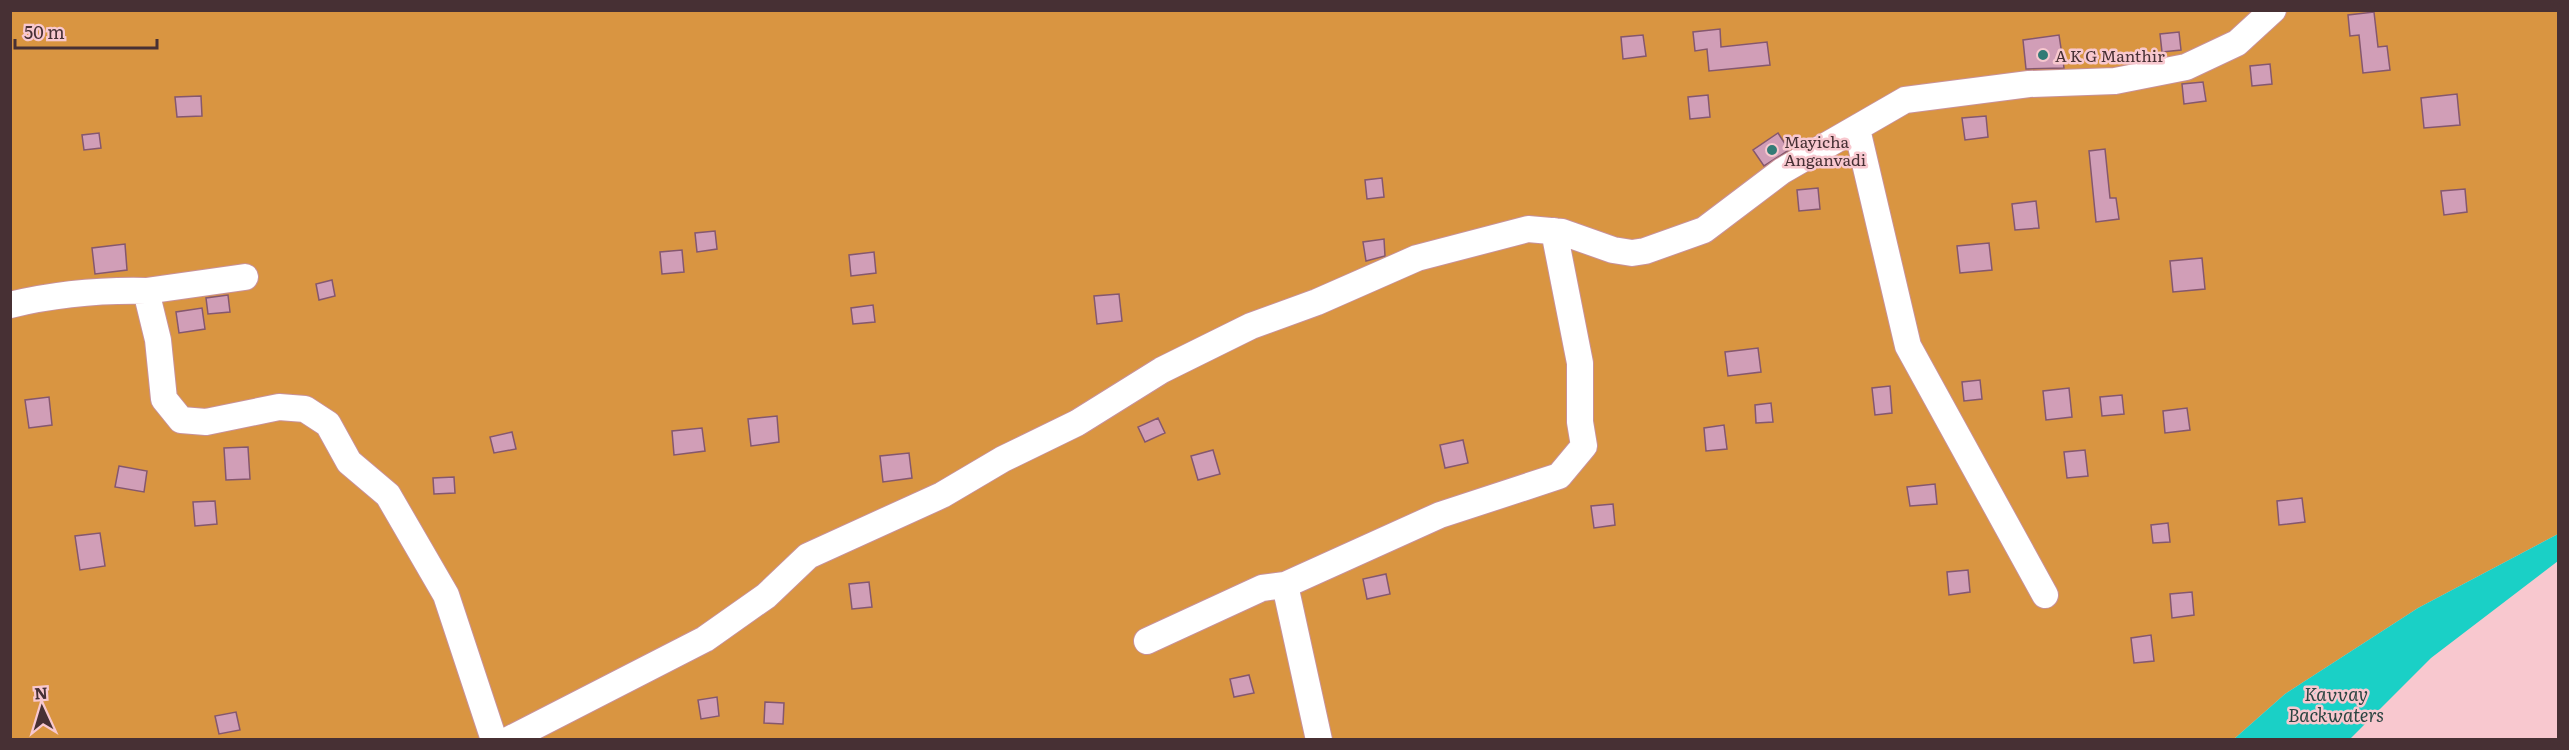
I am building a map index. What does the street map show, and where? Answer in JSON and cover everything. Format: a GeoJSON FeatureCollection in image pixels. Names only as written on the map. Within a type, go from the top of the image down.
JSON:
{"type":"FeatureCollection","features":[{"type":"Feature","properties":{"kind":"street"},"geometry":{"type":"LineString","coordinates":[[508,740],[705,639],[766,596],[808,556],[942,495],[1003,459],[1077,423],[1162,370],[1251,326],[1317,302],[1417,258],[1528,229],[1554,231],[1623,252],[1632,253],[1655,247],[1704,230],[1782,171],[1905,100],[2029,84],[2115,81],[2186,67],[2237,43],[2273,10]]}},
{"type":"Feature","properties":{"kind":"street"},"geometry":{"type":"LineString","coordinates":[[1857,129],[1908,346],[2045,595]]}},
{"type":"Feature","properties":{"kind":"street"},"geometry":{"type":"LineString","coordinates":[[1147,641],[1262,588],[1285,585],[1440,515],[1559,476],[1570,465],[1584,446],[1580,422],[1580,363],[1554,231]]}},
{"type":"Feature","properties":{"kind":"street"},"geometry":{"type":"LineString","coordinates":[[10,305],[60,295],[106,290],[146,291],[245,277]]}},
{"type":"Feature","properties":{"kind":"street"},"geometry":{"type":"LineString","coordinates":[[146,291],[158,340],[164,399],[181,420],[206,422],[279,407],[305,409],[328,424],[349,462],[388,495],[446,595],[494,740]]}},
{"type":"Feature","properties":{"kind":"street"},"geometry":{"type":"LineString","coordinates":[[1285,585],[1319,740]]}},
{"type":"Feature","properties":{"kind":"shaded area"},"geometry":{"type":"Polygon","coordinates":[[[10,11],[2558,11],[2558,534],[2418,608],[2285,694],[2234,739],[11,739],[10,11]]]}},
{"type":"Feature","properties":{"kind":"water","name":"Kavvay Backwaters"},"geometry":{"type":"Polygon","coordinates":[[[2558,534],[2558,561],[2431,658],[2350,739],[2234,739],[2285,694],[2418,608],[2558,534]]]}},
{"type":"Feature","properties":{"kind":"building"},"geometry":{"type":"Polygon","coordinates":[[[2374,12],[2378,47],[2387,46],[2390,70],[2363,73],[2359,35],[2350,36],[2348,15],[2374,12]]]}},
{"type":"Feature","properties":{"kind":"building"},"geometry":{"type":"Polygon","coordinates":[[[1720,29],[1721,47],[1767,42],[1770,65],[1709,71],[1707,49],[1695,51],[1693,32],[1720,29]]]}},
{"type":"Feature","properties":{"kind":"building"},"geometry":{"type":"Polygon","coordinates":[[[2179,32],[2181,50],[2162,52],[2160,34],[2179,32]]]}},
{"type":"Feature","properties":{"kind":"building"},"geometry":{"type":"Polygon","coordinates":[[[1643,35],[1646,56],[1623,59],[1621,37],[1643,35]]]}},
{"type":"Feature","properties":{"kind":"building","name":"A K G Manthir"},"geometry":{"type":"Polygon","coordinates":[[[2059,35],[2064,68],[2026,69],[2023,40],[2059,35]]]}},
{"type":"Feature","properties":{"kind":"building"},"geometry":{"type":"Polygon","coordinates":[[[2270,64],[2272,84],[2252,86],[2250,66],[2270,64]]]}},
{"type":"Feature","properties":{"kind":"building"},"geometry":{"type":"Polygon","coordinates":[[[2203,82],[2206,101],[2184,104],[2182,84],[2203,82]]]}},
{"type":"Feature","properties":{"kind":"building"},"geometry":{"type":"Polygon","coordinates":[[[2457,94],[2460,125],[2424,128],[2421,98],[2457,94]]]}},
{"type":"Feature","properties":{"kind":"building"},"geometry":{"type":"Polygon","coordinates":[[[1708,95],[1710,117],[1690,119],[1688,97],[1708,95]]]}},
{"type":"Feature","properties":{"kind":"building"},"geometry":{"type":"Polygon","coordinates":[[[201,96],[202,116],[177,117],[175,97],[201,96]]]}},
{"type":"Feature","properties":{"kind":"building"},"geometry":{"type":"Polygon","coordinates":[[[1986,116],[1988,137],[1965,140],[1962,118],[1986,116]]]}},
{"type":"Feature","properties":{"kind":"building"},"geometry":{"type":"Polygon","coordinates":[[[99,133],[101,148],[84,150],[82,135],[99,133]]]}},
{"type":"Feature","properties":{"kind":"building","name":"Mayicha Anganvadi"},"geometry":{"type":"Polygon","coordinates":[[[1778,133],[1789,150],[1764,166],[1753,150],[1778,133]]]}},
{"type":"Feature","properties":{"kind":"building"},"geometry":{"type":"Polygon","coordinates":[[[2105,149],[2110,198],[2116,198],[2119,219],[2096,222],[2089,151],[2105,149]]]}},
{"type":"Feature","properties":{"kind":"building"},"geometry":{"type":"Polygon","coordinates":[[[1382,178],[1384,197],[1367,199],[1365,180],[1382,178]]]}},
{"type":"Feature","properties":{"kind":"building"},"geometry":{"type":"Polygon","coordinates":[[[1818,188],[1820,209],[1799,211],[1797,190],[1818,188]]]}},
{"type":"Feature","properties":{"kind":"building"},"geometry":{"type":"Polygon","coordinates":[[[2465,189],[2467,212],[2444,215],[2441,191],[2465,189]]]}},
{"type":"Feature","properties":{"kind":"building"},"geometry":{"type":"Polygon","coordinates":[[[2036,201],[2039,228],[2015,230],[2012,204],[2036,201]]]}},
{"type":"Feature","properties":{"kind":"building"},"geometry":{"type":"Polygon","coordinates":[[[715,231],[717,249],[697,252],[695,233],[715,231]]]}},
{"type":"Feature","properties":{"kind":"building"},"geometry":{"type":"Polygon","coordinates":[[[1384,239],[1385,256],[1366,261],[1363,242],[1384,239]]]}},
{"type":"Feature","properties":{"kind":"building"},"geometry":{"type":"Polygon","coordinates":[[[1989,243],[1992,270],[1960,273],[1957,246],[1989,243]]]}},
{"type":"Feature","properties":{"kind":"building"},"geometry":{"type":"Polygon","coordinates":[[[125,244],[127,270],[95,274],[92,248],[125,244]]]}},
{"type":"Feature","properties":{"kind":"building"},"geometry":{"type":"Polygon","coordinates":[[[682,250],[684,272],[662,274],[660,252],[682,250]]]}},
{"type":"Feature","properties":{"kind":"building"},"geometry":{"type":"Polygon","coordinates":[[[874,252],[876,273],[851,276],[849,255],[874,252]]]}},
{"type":"Feature","properties":{"kind":"building"},"geometry":{"type":"Polygon","coordinates":[[[2202,258],[2205,289],[2173,292],[2170,261],[2202,258]]]}},
{"type":"Feature","properties":{"kind":"building"},"geometry":{"type":"Polygon","coordinates":[[[332,280],[335,296],[319,300],[316,284],[332,280]]]}},
{"type":"Feature","properties":{"kind":"building"},"geometry":{"type":"Polygon","coordinates":[[[1119,294],[1122,321],[1097,324],[1094,296],[1119,294]]]}},
{"type":"Feature","properties":{"kind":"building"},"geometry":{"type":"Polygon","coordinates":[[[228,295],[230,312],[208,314],[206,298],[228,295]]]}},
{"type":"Feature","properties":{"kind":"building"},"geometry":{"type":"Polygon","coordinates":[[[873,305],[875,322],[853,324],[851,308],[873,305]]]}},
{"type":"Feature","properties":{"kind":"building"},"geometry":{"type":"Polygon","coordinates":[[[202,308],[205,329],[179,333],[176,312],[202,308]]]}},
{"type":"Feature","properties":{"kind":"building"},"geometry":{"type":"Polygon","coordinates":[[[1758,348],[1761,372],[1728,376],[1725,352],[1758,348]]]}},
{"type":"Feature","properties":{"kind":"building"},"geometry":{"type":"Polygon","coordinates":[[[1980,380],[1982,399],[1964,401],[1962,382],[1980,380]]]}},
{"type":"Feature","properties":{"kind":"building"},"geometry":{"type":"Polygon","coordinates":[[[1890,386],[1892,413],[1875,415],[1872,388],[1890,386]]]}},
{"type":"Feature","properties":{"kind":"building"},"geometry":{"type":"Polygon","coordinates":[[[2069,388],[2072,417],[2046,420],[2043,391],[2069,388]]]}},
{"type":"Feature","properties":{"kind":"building"},"geometry":{"type":"Polygon","coordinates":[[[2122,395],[2124,414],[2102,416],[2100,397],[2122,395]]]}},
{"type":"Feature","properties":{"kind":"building"},"geometry":{"type":"Polygon","coordinates":[[[49,397],[52,425],[29,428],[25,400],[49,397]]]}},
{"type":"Feature","properties":{"kind":"building"},"geometry":{"type":"Polygon","coordinates":[[[1771,403],[1773,422],[1756,423],[1755,405],[1771,403]]]}},
{"type":"Feature","properties":{"kind":"building"},"geometry":{"type":"Polygon","coordinates":[[[2187,408],[2190,430],[2165,433],[2163,411],[2187,408]]]}},
{"type":"Feature","properties":{"kind":"building"},"geometry":{"type":"Polygon","coordinates":[[[777,416],[779,442],[751,446],[748,419],[777,416]]]}},
{"type":"Feature","properties":{"kind":"building"},"geometry":{"type":"Polygon","coordinates":[[[1158,418],[1165,433],[1145,442],[1138,427],[1158,418]]]}},
{"type":"Feature","properties":{"kind":"building"},"geometry":{"type":"Polygon","coordinates":[[[1724,425],[1727,449],[1706,451],[1704,428],[1724,425]]]}},
{"type":"Feature","properties":{"kind":"building"},"geometry":{"type":"Polygon","coordinates":[[[702,428],[705,451],[674,455],[672,431],[702,428]]]}},
{"type":"Feature","properties":{"kind":"building"},"geometry":{"type":"Polygon","coordinates":[[[512,432],[516,449],[494,453],[490,437],[512,432]]]}},
{"type":"Feature","properties":{"kind":"building"},"geometry":{"type":"Polygon","coordinates":[[[1463,440],[1468,463],[1445,468],[1440,445],[1463,440]]]}},
{"type":"Feature","properties":{"kind":"building"},"geometry":{"type":"Polygon","coordinates":[[[248,447],[250,479],[226,480],[224,448],[248,447]]]}},
{"type":"Feature","properties":{"kind":"building"},"geometry":{"type":"Polygon","coordinates":[[[1213,450],[1220,474],[1198,480],[1191,456],[1213,450]]]}},
{"type":"Feature","properties":{"kind":"building"},"geometry":{"type":"Polygon","coordinates":[[[2085,450],[2088,476],[2067,478],[2064,452],[2085,450]]]}},
{"type":"Feature","properties":{"kind":"building"},"geometry":{"type":"Polygon","coordinates":[[[909,453],[912,478],[883,482],[880,456],[909,453]]]}},
{"type":"Feature","properties":{"kind":"building"},"geometry":{"type":"Polygon","coordinates":[[[119,466],[147,471],[144,492],[115,487],[119,466]]]}},
{"type":"Feature","properties":{"kind":"building"},"geometry":{"type":"Polygon","coordinates":[[[454,477],[455,493],[434,494],[433,478],[454,477]]]}},
{"type":"Feature","properties":{"kind":"building"},"geometry":{"type":"Polygon","coordinates":[[[1935,484],[1937,504],[1910,506],[1907,487],[1935,484]]]}},
{"type":"Feature","properties":{"kind":"building"},"geometry":{"type":"Polygon","coordinates":[[[2302,498],[2305,522],[2279,525],[2277,501],[2302,498]]]}},
{"type":"Feature","properties":{"kind":"building"},"geometry":{"type":"Polygon","coordinates":[[[215,501],[217,524],[195,526],[193,502],[215,501]]]}},
{"type":"Feature","properties":{"kind":"building"},"geometry":{"type":"Polygon","coordinates":[[[1613,504],[1615,525],[1594,528],[1591,506],[1613,504]]]}},
{"type":"Feature","properties":{"kind":"building"},"geometry":{"type":"Polygon","coordinates":[[[2168,523],[2170,542],[2153,543],[2151,525],[2168,523]]]}},
{"type":"Feature","properties":{"kind":"building"},"geometry":{"type":"Polygon","coordinates":[[[100,533],[105,566],[80,570],[75,536],[100,533]]]}},
{"type":"Feature","properties":{"kind":"building"},"geometry":{"type":"Polygon","coordinates":[[[1968,570],[1970,592],[1949,595],[1947,572],[1968,570]]]}},
{"type":"Feature","properties":{"kind":"building"},"geometry":{"type":"Polygon","coordinates":[[[1386,574],[1390,594],[1367,599],[1363,579],[1386,574]]]}},
{"type":"Feature","properties":{"kind":"building"},"geometry":{"type":"Polygon","coordinates":[[[869,582],[872,607],[852,609],[849,584],[869,582]]]}},
{"type":"Feature","properties":{"kind":"building"},"geometry":{"type":"Polygon","coordinates":[[[2192,592],[2194,615],[2172,618],[2170,594],[2192,592]]]}},
{"type":"Feature","properties":{"kind":"building"},"geometry":{"type":"Polygon","coordinates":[[[2151,635],[2154,661],[2134,663],[2131,638],[2151,635]]]}},
{"type":"Feature","properties":{"kind":"building"},"geometry":{"type":"Polygon","coordinates":[[[1249,675],[1254,693],[1234,697],[1230,679],[1249,675]]]}},
{"type":"Feature","properties":{"kind":"building"},"geometry":{"type":"Polygon","coordinates":[[[717,697],[719,716],[701,719],[698,700],[717,697]]]}},
{"type":"Feature","properties":{"kind":"building"},"geometry":{"type":"Polygon","coordinates":[[[765,702],[784,703],[783,724],[764,723],[765,702]]]}},
{"type":"Feature","properties":{"kind":"building"},"geometry":{"type":"Polygon","coordinates":[[[236,712],[240,730],[219,734],[215,716],[236,712]]]}},
{"type":"Feature","properties":{"kind":"place","name":"A K G Manthir"},"geometry":{"type":"Point","coordinates":[2043,55]}},
{"type":"Feature","properties":{"kind":"place","name":"Mayicha Anganvadi"},"geometry":{"type":"Point","coordinates":[1772,150]}}]}
